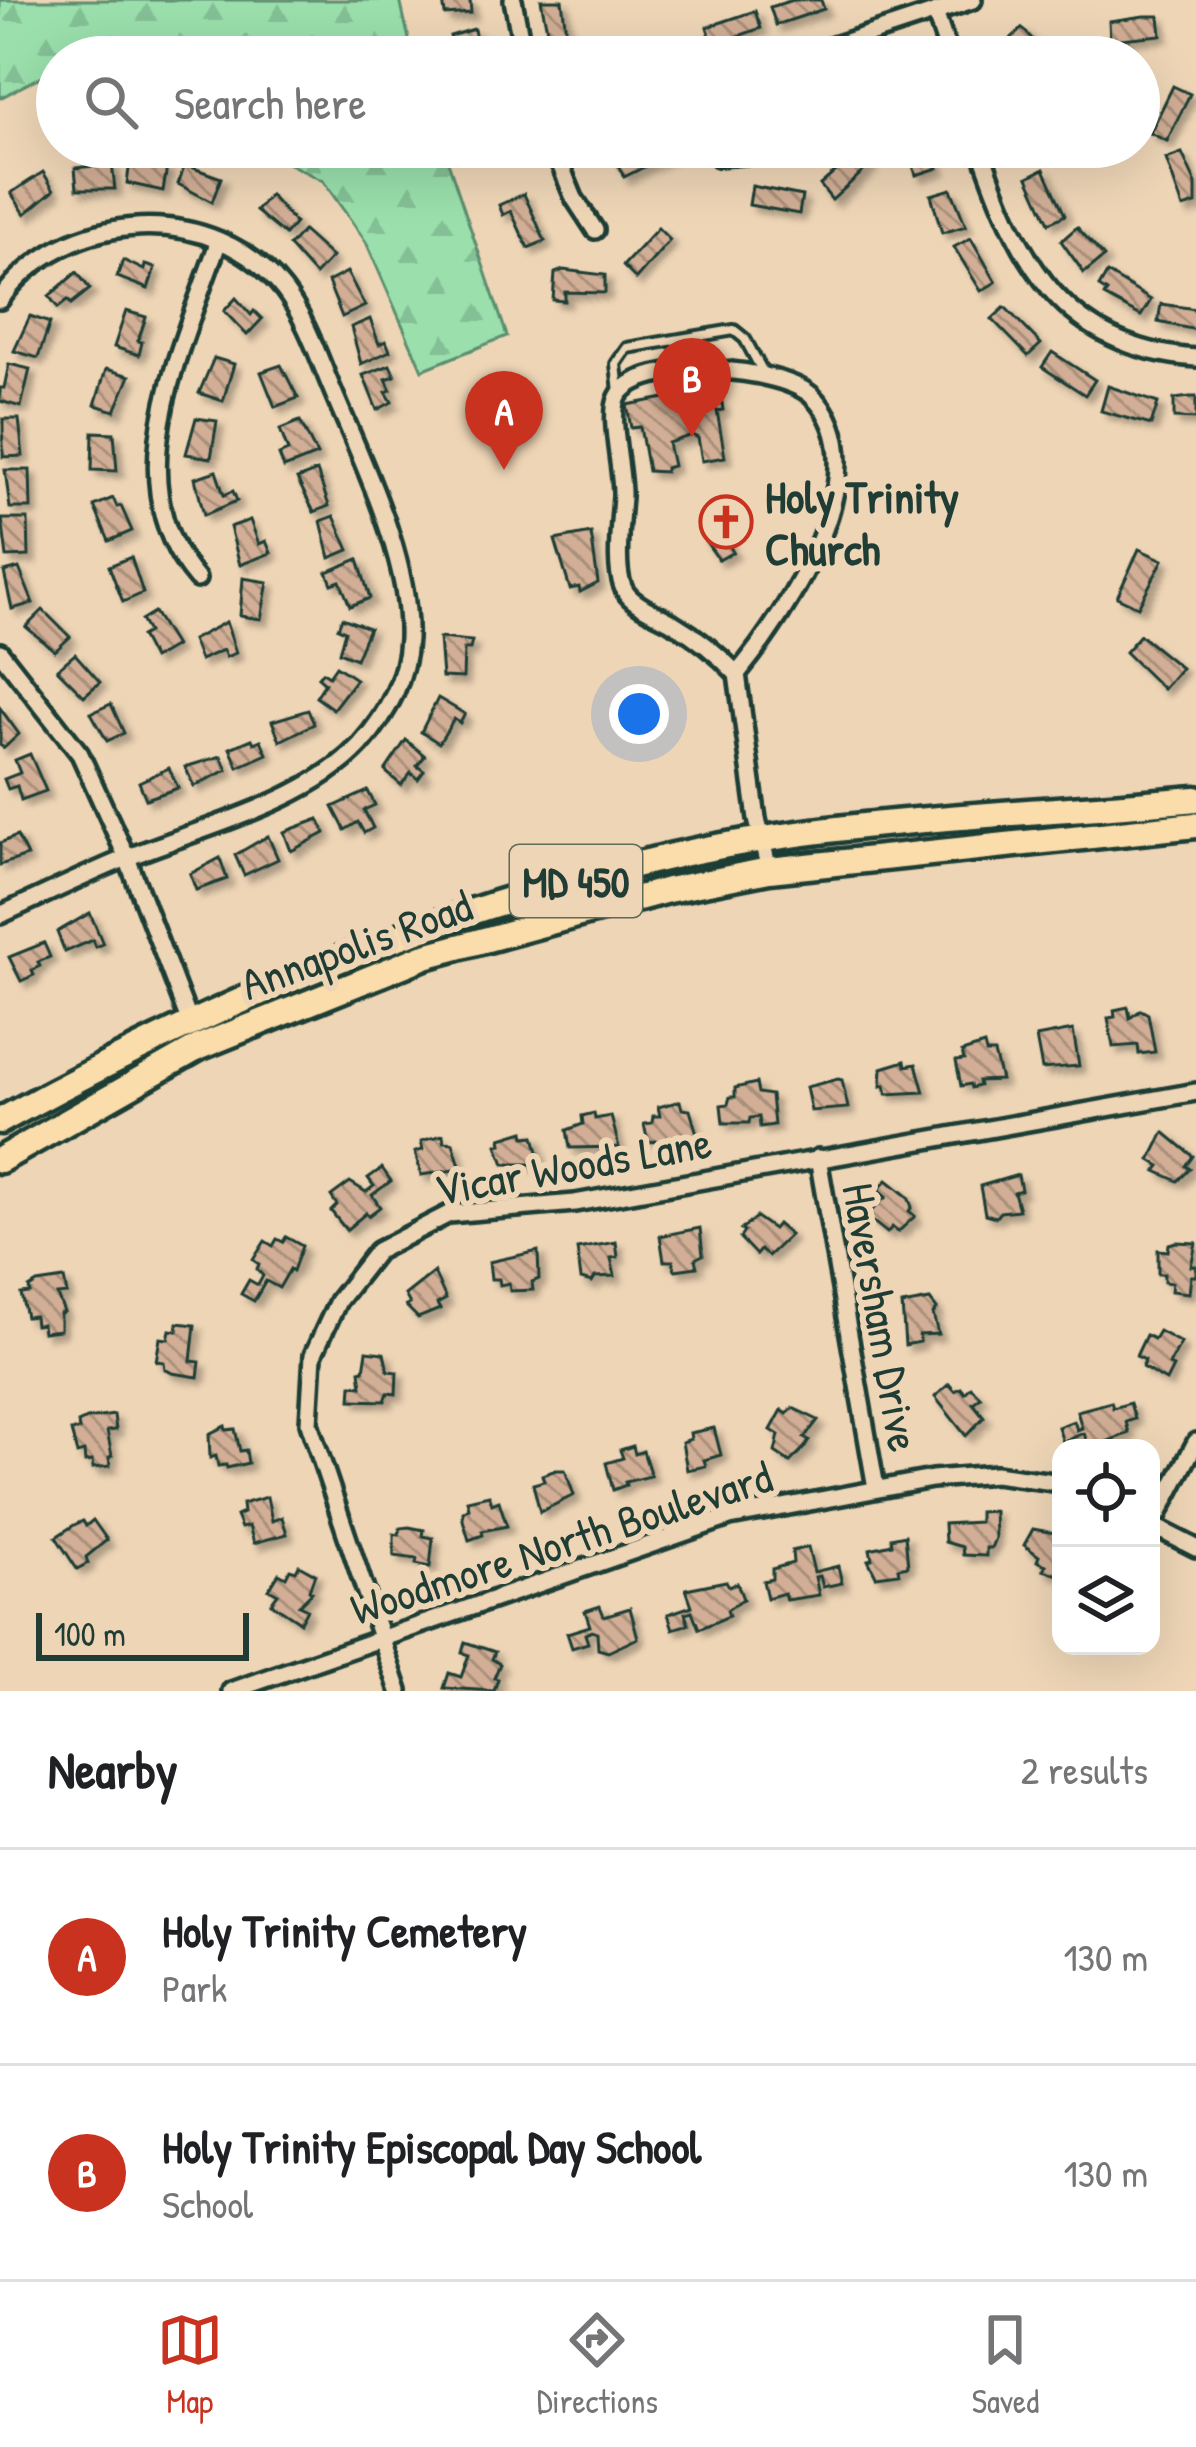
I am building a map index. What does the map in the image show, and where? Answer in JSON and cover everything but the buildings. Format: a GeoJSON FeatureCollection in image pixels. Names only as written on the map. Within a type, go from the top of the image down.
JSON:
{"type":"FeatureCollection","features":[{"type":"Feature","properties":{"kind":"main road","name":"Annapolis Road"},"geometry":{"type":"LineString","coordinates":[[0,1121],[189,1021],[310,970],[557,886],[674,856],[847,828],[1196,799]]}},
{"type":"Feature","properties":{"kind":"main road","name":"Annapolis Road"},"geometry":{"type":"LineString","coordinates":[[0,1160],[199,1047],[425,956],[668,890],[769,870],[1196,825]]}},
{"type":"Feature","properties":{"kind":"street"},"geometry":{"type":"LineString","coordinates":[[513,0],[520,36]]}},
{"type":"Feature","properties":{"kind":"street"},"geometry":{"type":"LineString","coordinates":[[863,36],[973,0]]}},
{"type":"Feature","properties":{"kind":"street"},"geometry":{"type":"LineString","coordinates":[[935,12],[943,36]]}},
{"type":"Feature","properties":{"kind":"street"},"geometry":{"type":"LineString","coordinates":[[562,168],[574,198],[595,230]]}},
{"type":"Feature","properties":{"kind":"street"},"geometry":{"type":"LineString","coordinates":[[988,168],[1018,244],[1051,290],[1108,338],[1146,352],[1196,358]]}},
{"type":"Feature","properties":{"kind":"street"},"geometry":{"type":"LineString","coordinates":[[0,300],[50,254],[115,228],[160,225],[218,243],[271,276],[307,329],[394,553],[405,595],[407,651],[400,684],[384,716],[330,771],[0,915]]}},
{"type":"Feature","properties":{"kind":"street"},"geometry":{"type":"LineString","coordinates":[[197,579],[170,531],[159,489],[156,446],[218,243]]}},
{"type":"Feature","properties":{"kind":"street"},"geometry":{"type":"LineString","coordinates":[[737,674],[814,553],[835,500],[840,467],[832,431],[813,397],[792,385],[719,369],[681,369],[638,380],[614,404],[622,484],[622,585],[627,596],[698,639],[737,674],[769,870]]}},
{"type":"Feature","properties":{"kind":"street"},"geometry":{"type":"LineString","coordinates":[[0,652],[80,754],[127,857],[199,1047]]}},
{"type":"Feature","properties":{"kind":"street","name":"Vicar Woods Lane"},"geometry":{"type":"LineString","coordinates":[[399,1691],[309,1423],[313,1355],[338,1300],[376,1251],[449,1214],[575,1203],[1196,1092]]}},
{"type":"Feature","properties":{"kind":"street","name":"Haversham Drive"},"geometry":{"type":"LineString","coordinates":[[818,1158],[876,1488]]}},
{"type":"Feature","properties":{"kind":"street"},"geometry":{"type":"LineString","coordinates":[[1160,1510],[1196,1442]]}},
{"type":"Feature","properties":{"kind":"street","name":"Woodmore North Boulevard"},"geometry":{"type":"LineString","coordinates":[[231,1691],[730,1517],[876,1488],[994,1474],[1052,1482]]}},
{"type":"Feature","properties":{"kind":"street"},"geometry":{"type":"LineString","coordinates":[[1160,1529],[1196,1548]]}},
{"type":"Feature","properties":{"kind":"lane"},"geometry":{"type":"LineString","coordinates":[[619,394],[616,364],[627,347],[734,330],[745,339],[767,380]]}},
{"type":"Feature","properties":{"kind":"green space"},"geometry":{"type":"Polygon","coordinates":[[[0,0],[400,0],[408,36],[36,36],[36,79],[0,98],[0,0]]]}},
{"type":"Feature","properties":{"kind":"green space"},"geometry":{"type":"Polygon","coordinates":[[[297,168],[450,168],[507,336],[422,370],[366,242],[323,181],[297,168]]]}},
{"type":"Feature","properties":{"kind":"place","name":"Holy Trinity Episcopal Day School"},"geometry":{"type":"Point","coordinates":[692,437]}},
{"type":"Feature","properties":{"kind":"place","name":"Holy Trinity Cemetery"},"geometry":{"type":"Point","coordinates":[504,470]}},
{"type":"Feature","properties":{"kind":"place","name":"Holy Trinity Church"},"geometry":{"type":"Point","coordinates":[726,522]}}]}
